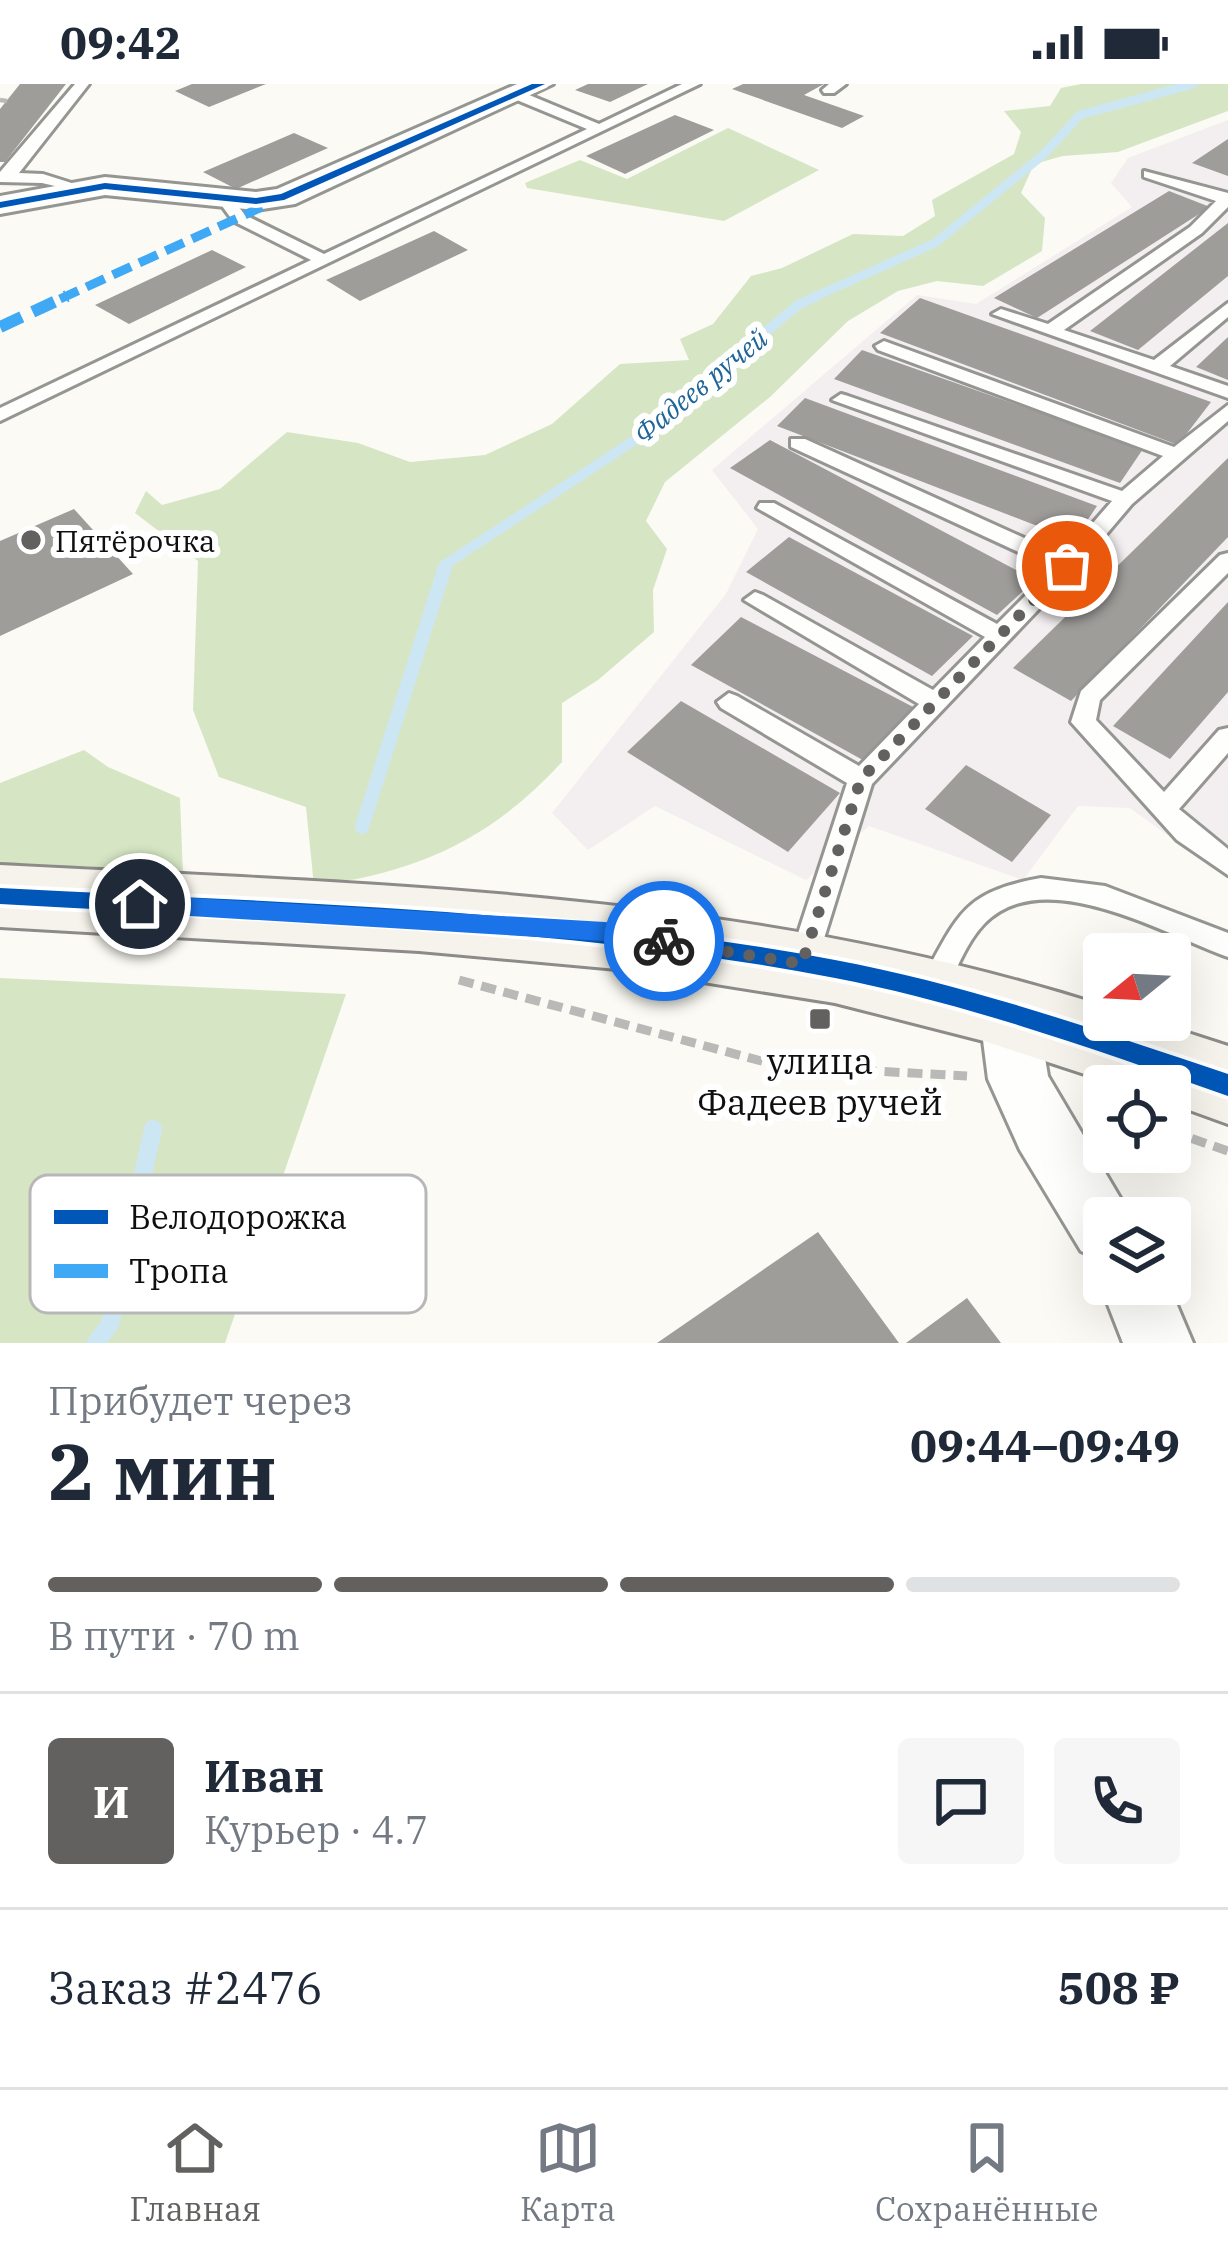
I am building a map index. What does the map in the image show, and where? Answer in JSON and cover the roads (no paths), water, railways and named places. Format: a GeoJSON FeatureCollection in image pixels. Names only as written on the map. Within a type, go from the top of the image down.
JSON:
{"type":"FeatureCollection","features":[{"type":"Feature","properties":{"kind":"street"},"geometry":{"type":"LineString","coordinates":[[3,186],[136,186],[256,202],[284,196],[529,90]]}},
{"type":"Feature","properties":{"kind":"street"},"geometry":{"type":"LineString","coordinates":[[0,896],[605,932],[932,989],[1013,1044],[1228,1085]]}},
{"type":"Feature","properties":{"kind":"street"},"geometry":{"type":"LineString","coordinates":[[1013,1044],[1042,1129],[1085,1197]]}},
{"type":"Feature","properties":{"kind":"street"},"geometry":{"type":"LineString","coordinates":[[1143,1305],[1158,1343]]}},
{"type":"Feature","properties":{"kind":"lane"},"geometry":{"type":"LineString","coordinates":[[3,186],[82,84]]}},
{"type":"Feature","properties":{"kind":"lane"},"geometry":{"type":"LineString","coordinates":[[0,416],[693,84]]}},
{"type":"Feature","properties":{"kind":"lane"},"geometry":{"type":"LineString","coordinates":[[529,90],[600,129]]}},
{"type":"Feature","properties":{"kind":"lane"},"geometry":{"type":"LineString","coordinates":[[1050,331],[1196,230],[1227,199],[1149,174]]}},
{"type":"Feature","properties":{"kind":"lane"},"geometry":{"type":"LineString","coordinates":[[225,200],[239,218],[324,260]]}},
{"type":"Feature","properties":{"kind":"lane"},"geometry":{"type":"LineString","coordinates":[[1156,368],[1228,308]]}},
{"type":"Feature","properties":{"kind":"lane"},"geometry":{"type":"LineString","coordinates":[[1001,314],[1228,392]]}},
{"type":"Feature","properties":{"kind":"lane"},"geometry":{"type":"LineString","coordinates":[[884,346],[1177,454]]}},
{"type":"Feature","properties":{"kind":"lane"},"geometry":{"type":"LineString","coordinates":[[841,400],[1125,499]]}},
{"type":"Feature","properties":{"kind":"lane"},"geometry":{"type":"LineString","coordinates":[[802,964],[861,779],[1067,566],[1125,499],[1228,412]]}},
{"type":"Feature","properties":{"kind":"lane"},"geometry":{"type":"LineString","coordinates":[[798,443],[1067,566]]}},
{"type":"Feature","properties":{"kind":"lane"},"geometry":{"type":"LineString","coordinates":[[767,508],[1000,636]]}},
{"type":"Feature","properties":{"kind":"lane"},"geometry":{"type":"LineString","coordinates":[[1228,560],[1089,697],[1082,722],[1163,810],[1228,864]]}},
{"type":"Feature","properties":{"kind":"lane"},"geometry":{"type":"LineString","coordinates":[[755,600],[937,703]]}},
{"type":"Feature","properties":{"kind":"lane"},"geometry":{"type":"LineString","coordinates":[[729,702],[861,779]]}},
{"type":"Feature","properties":{"kind":"lane"},"geometry":{"type":"LineString","coordinates":[[1163,810],[1228,737]]}},
{"type":"Feature","properties":{"kind":"lane"},"geometry":{"type":"LineString","coordinates":[[932,989],[978,911],[1028,890],[1088,893],[1228,945]]}},
{"type":"Feature","properties":{"kind":"waterway","name":"Фадеев ручей"},"geometry":{"type":"LineString","coordinates":[[810,299],[935,243],[1043,155],[1080,115],[1193,84]]}},
{"type":"Feature","properties":{"kind":"waterway","name":"Фадеев ручей"},"geometry":{"type":"LineString","coordinates":[[445,567],[638,438],[798,305],[817,296]]}},
{"type":"Feature","properties":{"kind":"waterway","name":"Фадеев ручей"},"geometry":{"type":"LineString","coordinates":[[362,827],[445,567]]}},
{"type":"Feature","properties":{"kind":"waterway","name":"Фадеев ручей"},"geometry":{"type":"LineString","coordinates":[[143,1175],[153,1129]]}},
{"type":"Feature","properties":{"kind":"waterway","name":"Фадеев ручей"},"geometry":{"type":"LineString","coordinates":[[96,1343],[112,1313]]}},
{"type":"Feature","properties":{"kind":"place","name":"Пятёрочка"},"geometry":{"type":"Point","coordinates":[31,540]}},
{"type":"Feature","properties":{"kind":"place","name":"улица Фадеев ручей"},"geometry":{"type":"Point","coordinates":[820,1019]}}]}
